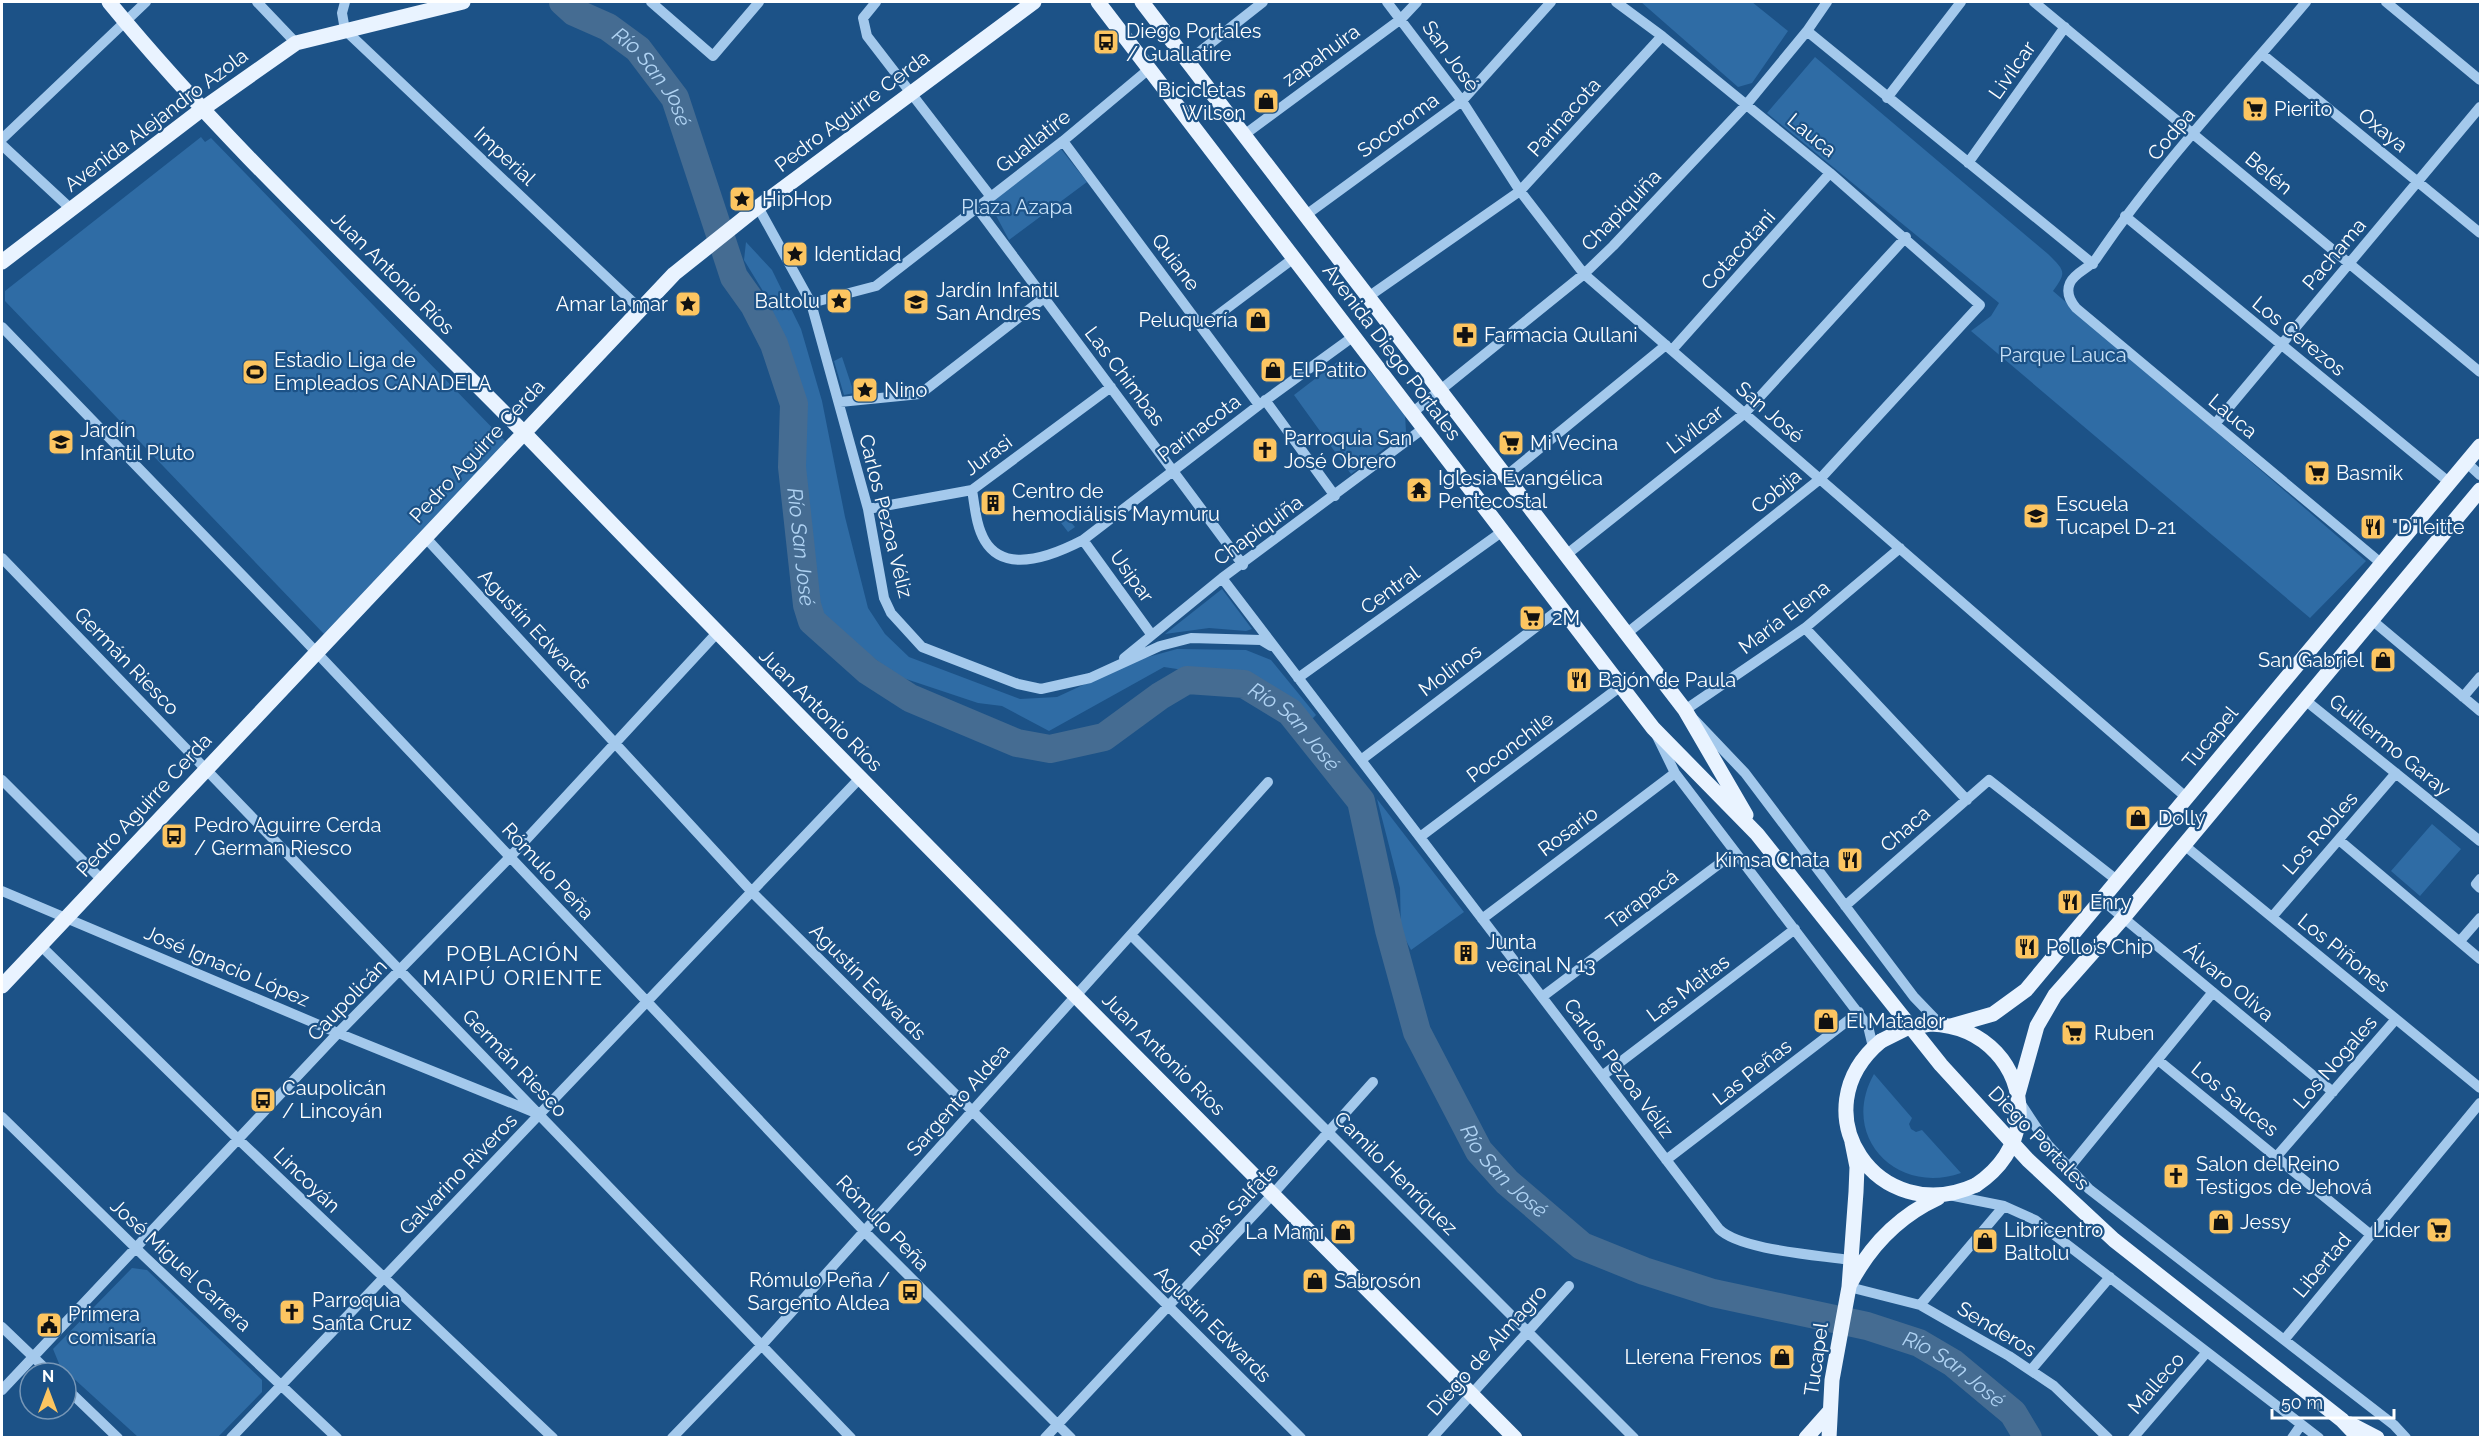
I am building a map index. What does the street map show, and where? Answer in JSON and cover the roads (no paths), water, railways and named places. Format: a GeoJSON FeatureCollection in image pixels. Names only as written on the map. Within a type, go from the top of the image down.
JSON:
{"type":"FeatureCollection","features":[{"type":"Feature","properties":{"kind":"main road","name":"Juan Antonio Ríos"},"geometry":{"type":"LineString","coordinates":[[109,2],[201,110],[524,433],[716,634],[1515,1437]]}},
{"type":"Feature","properties":{"kind":"main road","name":"Avenida Alejandro Azola"},"geometry":{"type":"LineString","coordinates":[[2,262],[201,110],[296,43],[426,13],[463,2]]}},
{"type":"Feature","properties":{"kind":"main road","name":"Pedro Aguirre Cerda"},"geometry":{"type":"LineString","coordinates":[[2,986],[683,266],[738,222],[1034,2]]}},
{"type":"Feature","properties":{"kind":"main road","name":"Avenida Diego Portales"},"geometry":{"type":"LineString","coordinates":[[1098,2],[1653,728]]}},
{"type":"Feature","properties":{"kind":"main road","name":"Avenida Diego Portales"},"geometry":{"type":"LineString","coordinates":[[1142,2],[1685,710]]}},
{"type":"Feature","properties":{"kind":"main road","name":"Tucapel"},"geometry":{"type":"LineString","coordinates":[[1941,1025],[1980,1019],[2016,1000],[2481,446]]}},
{"type":"Feature","properties":{"kind":"main road"},"geometry":{"type":"LineString","coordinates":[[2018,1097],[2032,1041],[2048,1004],[2124,917],[2481,490]]}},
{"type":"Feature","properties":{"kind":"main road","name":"Diego Portales"},"geometry":{"type":"LineString","coordinates":[[1685,710],[1757,834]]}},
{"type":"Feature","properties":{"kind":"main road","name":"Diego Portales"},"geometry":{"type":"LineString","coordinates":[[1653,728],[1757,834],[1941,1065],[2028,1160],[2114,1240],[2342,1420],[2359,1437]]}},
{"type":"Feature","properties":{"kind":"main road"},"geometry":{"type":"LineString","coordinates":[[1941,1025],[1968,1032],[1991,1047],[2008,1068],[2018,1097],[2019,1119],[2008,1153],[1991,1174],[1976,1185],[1946,1195],[1918,1195],[1894,1187],[1873,1173],[1852,1142],[1846,1112],[1848,1091],[1855,1072],[1877,1044],[1905,1029],[1941,1025]]}},
{"type":"Feature","properties":{"kind":"main road","name":"Tucapel"},"geometry":{"type":"LineString","coordinates":[[1829,1437],[1838,1342],[1847,1294],[1857,1180],[1852,1142]]}},
{"type":"Feature","properties":{"kind":"main road","name":"Tucapel"},"geometry":{"type":"LineString","coordinates":[[1847,1294],[1858,1270],[1880,1239],[1910,1214],[1946,1195]]}},
{"type":"Feature","properties":{"kind":"main road"},"geometry":{"type":"LineString","coordinates":[[1806,1437],[1830,1411]]}},
{"type":"Feature","properties":{"kind":"main road","name":"Diego Portales"},"geometry":{"type":"LineString","coordinates":[[2342,1420],[2377,1437]]}},
{"type":"Feature","properties":{"kind":"street"},"geometry":{"type":"LineString","coordinates":[[2,139],[124,20],[146,2]]}},
{"type":"Feature","properties":{"kind":"street"},"geometry":{"type":"LineString","coordinates":[[257,2],[296,43]]}},
{"type":"Feature","properties":{"kind":"street"},"geometry":{"type":"LineString","coordinates":[[345,2],[342,13],[345,30]]}},
{"type":"Feature","properties":{"kind":"street"},"geometry":{"type":"LineString","coordinates":[[651,2],[713,56],[759,2]]}},
{"type":"Feature","properties":{"kind":"street"},"geometry":{"type":"LineString","coordinates":[[876,2],[863,18],[867,36],[991,197]]}},
{"type":"Feature","properties":{"kind":"street"},"geometry":{"type":"LineString","coordinates":[[1188,61],[1263,2]]}},
{"type":"Feature","properties":{"kind":"street","name":"San José"},"geometry":{"type":"LineString","coordinates":[[1387,2],[1462,101],[1520,191],[1584,274],[2187,798]]}},
{"type":"Feature","properties":{"kind":"street","name":"zapahuira"},"geometry":{"type":"LineString","coordinates":[[1244,135],[1401,19],[1417,2]]}},
{"type":"Feature","properties":{"kind":"street","name":"Socoroma"},"geometry":{"type":"LineString","coordinates":[[1306,215],[1462,101],[1551,2]]}},
{"type":"Feature","properties":{"kind":"street","name":"Lauca"},"geometry":{"type":"LineString","coordinates":[[1616,2],[1662,36],[1830,173],[1980,304]]}},
{"type":"Feature","properties":{"kind":"street","name":"Chapiquiña"},"geometry":{"type":"LineString","coordinates":[[1412,413],[1441,392],[1584,274],[1746,105],[1807,31],[1827,2]]}},
{"type":"Feature","properties":{"kind":"street"},"geometry":{"type":"LineString","coordinates":[[1887,98],[1961,2]]}},
{"type":"Feature","properties":{"kind":"street","name":"Belén"},"geometry":{"type":"LineString","coordinates":[[2034,2],[2481,372]]}},
{"type":"Feature","properties":{"kind":"street","name":"Codpa"},"geometry":{"type":"LineString","coordinates":[[2069,291],[2072,279],[2093,264],[2125,216],[2307,2]]}},
{"type":"Feature","properties":{"kind":"street"},"geometry":{"type":"LineString","coordinates":[[2386,2],[2481,80]]}},
{"type":"Feature","properties":{"kind":"street","name":"Livílcar"},"geometry":{"type":"LineString","coordinates":[[1968,163],[2064,27]]}},
{"type":"Feature","properties":{"kind":"street","name":"Imperial"},"geometry":{"type":"LineString","coordinates":[[345,30],[640,309]]}},
{"type":"Feature","properties":{"kind":"street"},"geometry":{"type":"LineString","coordinates":[[1807,31],[2093,264]]}},
{"type":"Feature","properties":{"kind":"street","name":"Parinacota"},"geometry":{"type":"LineString","coordinates":[[1368,297],[1520,191],[1662,36]]}},
{"type":"Feature","properties":{"kind":"street","name":"Oxaya"},"geometry":{"type":"LineString","coordinates":[[2262,54],[2481,233]]}},
{"type":"Feature","properties":{"kind":"street","name":"Guallatire"},"geometry":{"type":"LineString","coordinates":[[811,303],[876,286],[1064,141],[1149,69]]}},
{"type":"Feature","properties":{"kind":"street","name":"Pachama"},"geometry":{"type":"LineString","coordinates":[[2215,424],[2481,107]]}},
{"type":"Feature","properties":{"kind":"street","name":"Quiane"},"geometry":{"type":"LineString","coordinates":[[1064,141],[1202,327],[1335,496]]}},
{"type":"Feature","properties":{"kind":"street"},"geometry":{"type":"LineString","coordinates":[[2,146],[71,209]]}},
{"type":"Feature","properties":{"kind":"street","name":"Cotacotani"},"geometry":{"type":"LineString","coordinates":[[1506,476],[1669,348],[1830,173]]}},
{"type":"Feature","properties":{"kind":"street","name":"Carlos Pezoa Véliz"},"geometry":{"type":"LineString","coordinates":[[758,207],[811,303],[868,509],[884,598],[891,613],[922,646],[1018,684],[1041,689],[1090,678],[1160,646],[1191,638],[1261,640],[1276,649]]}},
{"type":"Feature","properties":{"kind":"street","name":"Las Chimbas"},"geometry":{"type":"LineString","coordinates":[[978,209],[1243,565]]}},
{"type":"Feature","properties":{"kind":"street","name":"Los Cerezos"},"geometry":{"type":"LineString","coordinates":[[2125,216],[2450,483]]}},
{"type":"Feature","properties":{"kind":"street","name":"Livílcar"},"geometry":{"type":"LineString","coordinates":[[1566,555],[1745,413],[1906,237]]}},
{"type":"Feature","properties":{"kind":"street"},"geometry":{"type":"LineString","coordinates":[[1202,327],[1294,258]]}},
{"type":"Feature","properties":{"kind":"street","name":"Lauca"},"geometry":{"type":"LineString","coordinates":[[2069,291],[2076,308],[2382,564]]}},
{"type":"Feature","properties":{"kind":"street"},"geometry":{"type":"LineString","coordinates":[[840,402],[920,394],[1044,298]]}},
{"type":"Feature","properties":{"kind":"street","name":"Cobija"},"geometry":{"type":"LineString","coordinates":[[1626,634],[1820,479],[1980,304]]}},
{"type":"Feature","properties":{"kind":"street","name":"Rómulo Peña"},"geometry":{"type":"LineString","coordinates":[[2,327],[317,652],[864,1231],[1071,1437]]}},
{"type":"Feature","properties":{"kind":"street","name":"Parinacota"},"geometry":{"type":"LineString","coordinates":[[972,490],[979,528],[985,542],[994,551],[1009,560],[1042,557],[1083,540],[1262,403],[1354,336]]}},
{"type":"Feature","properties":{"kind":"street","name":"Jurasi"},"geometry":{"type":"LineString","coordinates":[[868,509],[972,490],[1111,387]]}},
{"type":"Feature","properties":{"kind":"street","name":"Chapiquiña"},"geometry":{"type":"LineString","coordinates":[[1117,665],[1151,634],[1222,578],[1243,565],[1424,428]]}},
{"type":"Feature","properties":{"kind":"street"},"geometry":{"type":"LineString","coordinates":[[2467,463],[2481,475]]}},
{"type":"Feature","properties":{"kind":"street","name":"Central"},"geometry":{"type":"LineString","coordinates":[[1298,678],[1503,531]]}},
{"type":"Feature","properties":{"kind":"street","name":"Agustín Edwards"},"geometry":{"type":"LineString","coordinates":[[425,537],[752,892],[1301,1437]]}},
{"type":"Feature","properties":{"kind":"street","name":"Usipar"},"geometry":{"type":"LineString","coordinates":[[1083,540],[1151,634]]}},
{"type":"Feature","properties":{"kind":"street","name":"María Elena"},"geometry":{"type":"LineString","coordinates":[[1685,710],[1805,628],[1900,548]]}},
{"type":"Feature","properties":{"kind":"street","name":"Germán Riesco"},"geometry":{"type":"LineString","coordinates":[[2,558],[851,1437]]}},
{"type":"Feature","properties":{"kind":"street","name":"Carlos Pezoa Véliz"},"geometry":{"type":"LineString","coordinates":[[1222,578],[1719,1229],[1728,1237],[1749,1244],[1849,1260]]}},
{"type":"Feature","properties":{"kind":"street","name":"Molinos"},"geometry":{"type":"LineString","coordinates":[[1361,760],[1561,608]]}},
{"type":"Feature","properties":{"kind":"street"},"geometry":{"type":"LineString","coordinates":[[2373,621],[2481,711]]}},
{"type":"Feature","properties":{"kind":"street"},"geometry":{"type":"LineString","coordinates":[[1805,628],[1967,800]]}},
{"type":"Feature","properties":{"kind":"street","name":"Caupolicán"},"geometry":{"type":"LineString","coordinates":[[2,1390],[338,1033],[510,857],[716,634]]}},
{"type":"Feature","properties":{"kind":"street"},"geometry":{"type":"LineString","coordinates":[[2463,697],[2481,676]]}},
{"type":"Feature","properties":{"kind":"street","name":"Poconchile"},"geometry":{"type":"LineString","coordinates":[[1420,837],[1621,686]]}},
{"type":"Feature","properties":{"kind":"street","name":"Guillermo Garay"},"geometry":{"type":"LineString","coordinates":[[2305,700],[2481,841]]}},
{"type":"Feature","properties":{"kind":"street"},"geometry":{"type":"LineString","coordinates":[[1685,710],[1745,773],[1914,997],[1941,1025]]}},
{"type":"Feature","properties":{"kind":"street"},"geometry":{"type":"LineString","coordinates":[[1653,728],[1675,773],[1859,1012],[1877,1044]]}},
{"type":"Feature","properties":{"kind":"street","name":"Rosario"},"geometry":{"type":"LineString","coordinates":[[1482,919],[1675,773]]}},
{"type":"Feature","properties":{"kind":"street","name":"Los Robles"},"geometry":{"type":"LineString","coordinates":[[2272,917],[2396,773]]}},
{"type":"Feature","properties":{"kind":"street","name":"Galvarino Riveros"},"geometry":{"type":"LineString","coordinates":[[231,1437],[860,778]]}},
{"type":"Feature","properties":{"kind":"street"},"geometry":{"type":"LineString","coordinates":[[2,780],[102,880]]}},
{"type":"Feature","properties":{"kind":"street","name":"Chaca"},"geometry":{"type":"LineString","coordinates":[[1845,906],[1989,780],[2118,881]]}},
{"type":"Feature","properties":{"kind":"street","name":"Sargento Aldea"},"geometry":{"type":"LineString","coordinates":[[672,1437],[762,1345],[1268,782]]}},
{"type":"Feature","properties":{"kind":"street"},"geometry":{"type":"LineString","coordinates":[[2338,840],[2481,959]]}},
{"type":"Feature","properties":{"kind":"street","name":"Los Piñones"},"geometry":{"type":"LineString","coordinates":[[2184,845],[2481,1088]]}},
{"type":"Feature","properties":{"kind":"street","name":"Tarapacá"},"geometry":{"type":"LineString","coordinates":[[1542,997],[1735,852]]}},
{"type":"Feature","properties":{"kind":"street"},"geometry":{"type":"LineString","coordinates":[[2481,879],[2476,884],[2481,888]]}},
{"type":"Feature","properties":{"kind":"street","name":"José Ignacio López"},"geometry":{"type":"LineString","coordinates":[[2,891],[67,916],[338,1033],[540,1114]]}},
{"type":"Feature","properties":{"kind":"street","name":"Álvaro Oliva"},"geometry":{"type":"LineString","coordinates":[[2102,900],[2333,1092]]}},
{"type":"Feature","properties":{"kind":"street"},"geometry":{"type":"LineString","coordinates":[[2460,941],[2481,918]]}},
{"type":"Feature","properties":{"kind":"street","name":"Las Maitas"},"geometry":{"type":"LineString","coordinates":[[1602,1076],[1795,929]]}},
{"type":"Feature","properties":{"kind":"street","name":"Camilo Henríquez"},"geometry":{"type":"LineString","coordinates":[[1131,934],[1530,1330],[1634,1437]]}},
{"type":"Feature","properties":{"kind":"street","name":"Lincoyán"},"geometry":{"type":"LineString","coordinates":[[40,945],[239,1140],[553,1437]]}},
{"type":"Feature","properties":{"kind":"street"},"geometry":{"type":"LineString","coordinates":[[2068,1168],[2213,992]]}},
{"type":"Feature","properties":{"kind":"street","name":"Las Peñas"},"geometry":{"type":"LineString","coordinates":[[1666,1160],[1859,1012]]}},
{"type":"Feature","properties":{"kind":"street","name":"Los Nogales"},"geometry":{"type":"LineString","coordinates":[[2277,1156],[2396,1019]]}},
{"type":"Feature","properties":{"kind":"street","name":"Los Sauces"},"geometry":{"type":"LineString","coordinates":[[2158,1060],[2371,1235]]}},
{"type":"Feature","properties":{"kind":"street","name":"Rojas Salfate"},"geometry":{"type":"LineString","coordinates":[[1045,1437],[1273,1194],[1373,1082]]}},
{"type":"Feature","properties":{"kind":"street","name":"Diego Portales"},"geometry":{"type":"LineString","coordinates":[[2018,1097],[2048,1145],[2089,1189],[2394,1425],[2406,1437]]}},
{"type":"Feature","properties":{"kind":"street","name":"Libertad"},"geometry":{"type":"LineString","coordinates":[[2284,1340],[2481,1103]]}},
{"type":"Feature","properties":{"kind":"street","name":"José Miguel Carrera"},"geometry":{"type":"LineString","coordinates":[[2,1117],[136,1249],[337,1437]]}},
{"type":"Feature","properties":{"kind":"street"},"geometry":{"type":"LineString","coordinates":[[1946,1195],[2004,1206],[2035,1220],[2319,1437]]}},
{"type":"Feature","properties":{"kind":"street"},"geometry":{"type":"LineString","coordinates":[[1920,1305],[2004,1206]]}},
{"type":"Feature","properties":{"kind":"street"},"geometry":{"type":"LineString","coordinates":[[2031,1370],[2110,1277]]}},
{"type":"Feature","properties":{"kind":"street","name":"Diego de Almagro"},"geometry":{"type":"LineString","coordinates":[[1432,1437],[1569,1286]]}},
{"type":"Feature","properties":{"kind":"street","name":"Senderos"},"geometry":{"type":"LineString","coordinates":[[1847,1294],[1920,1305],[2054,1386],[2109,1437]]}},
{"type":"Feature","properties":{"kind":"street"},"geometry":{"type":"LineString","coordinates":[[2,1327],[37,1361]]}},
{"type":"Feature","properties":{"kind":"street","name":"Malleco"},"geometry":{"type":"LineString","coordinates":[[2133,1437],[2207,1352]]}},
{"type":"Feature","properties":{"kind":"street"},"geometry":{"type":"LineString","coordinates":[[78,1399],[118,1437]]}},
{"type":"Feature","properties":{"kind":"street"},"geometry":{"type":"LineString","coordinates":[[2292,1437],[2301,1425]]}},
{"type":"Feature","properties":{"kind":"waterway","name":"Río San José"},"geometry":{"type":"LineString","coordinates":[[563,2],[574,12],[608,27],[638,49],[675,98],[734,277],[754,305],[774,344],[794,404],[792,467],[807,605],[812,621],[868,671],[910,698],[1017,743],[1050,749],[1104,737],[1160,696],[1187,680],[1244,684],[1290,712],[1361,801],[1389,930],[1417,1032],[1479,1151],[1507,1182],[1582,1246],[1644,1271],[1713,1293],[1867,1326],[1919,1343],[1953,1363],[2013,1413],[2028,1438]]}},
{"type":"Feature","properties":{"kind":"place","name":"Diego Portales / Guallatire"},"geometry":{"type":"Point","coordinates":[1106,42]}},
{"type":"Feature","properties":{"kind":"place","name":"Bicicletas Wilson"},"geometry":{"type":"Point","coordinates":[1266,101]}},
{"type":"Feature","properties":{"kind":"place","name":"Pierito"},"geometry":{"type":"Point","coordinates":[2255,109]}},
{"type":"Feature","properties":{"kind":"place","name":"HipHop"},"geometry":{"type":"Point","coordinates":[742,199]}},
{"type":"Feature","properties":{"kind":"place","name":"Identidad"},"geometry":{"type":"Point","coordinates":[795,254]}},
{"type":"Feature","properties":{"kind":"place","name":"Baltolu"},"geometry":{"type":"Point","coordinates":[839,301]}},
{"type":"Feature","properties":{"kind":"place","name":"Jardín Infantil San Andres"},"geometry":{"type":"Point","coordinates":[916,302]}},
{"type":"Feature","properties":{"kind":"place","name":"Amar la mar"},"geometry":{"type":"Point","coordinates":[688,304]}},
{"type":"Feature","properties":{"kind":"place","name":"Peluquería"},"geometry":{"type":"Point","coordinates":[1258,320]}},
{"type":"Feature","properties":{"kind":"place","name":"Farmacia Qullani"},"geometry":{"type":"Point","coordinates":[1465,335]}},
{"type":"Feature","properties":{"kind":"place","name":"El Patito"},"geometry":{"type":"Point","coordinates":[1273,370]}},
{"type":"Feature","properties":{"kind":"place","name":"Estadio Liga de Empleados CANADELA"},"geometry":{"type":"Point","coordinates":[255,372]}},
{"type":"Feature","properties":{"kind":"place","name":"Nino"},"geometry":{"type":"Point","coordinates":[865,390]}},
{"type":"Feature","properties":{"kind":"place","name":"Jardín Infantil Pluto"},"geometry":{"type":"Point","coordinates":[61,442]}},
{"type":"Feature","properties":{"kind":"place","name":"Mi Vecina"},"geometry":{"type":"Point","coordinates":[1511,443]}},
{"type":"Feature","properties":{"kind":"place","name":"Parroquia San José Obrero"},"geometry":{"type":"Point","coordinates":[1265,450]}},
{"type":"Feature","properties":{"kind":"place","name":"Basmik"},"geometry":{"type":"Point","coordinates":[2317,473]}},
{"type":"Feature","properties":{"kind":"place","name":"Iglesia Evangélica Pentecostal"},"geometry":{"type":"Point","coordinates":[1419,490]}},
{"type":"Feature","properties":{"kind":"place","name":"Centro de hemodiálisis Maymuru"},"geometry":{"type":"Point","coordinates":[993,503]}},
{"type":"Feature","properties":{"kind":"place","name":"Escuela Tucapel D-21"},"geometry":{"type":"Point","coordinates":[2036,516]}},
{"type":"Feature","properties":{"kind":"place","name":"\"D\"leitte"},"geometry":{"type":"Point","coordinates":[2373,527]}},
{"type":"Feature","properties":{"kind":"place","name":"2M"},"geometry":{"type":"Point","coordinates":[1532,618]}},
{"type":"Feature","properties":{"kind":"place","name":"San Gabriel"},"geometry":{"type":"Point","coordinates":[2383,660]}},
{"type":"Feature","properties":{"kind":"place","name":"Bajón de Paula"},"geometry":{"type":"Point","coordinates":[1579,680]}},
{"type":"Feature","properties":{"kind":"place","name":"Dolly"},"geometry":{"type":"Point","coordinates":[2138,818]}},
{"type":"Feature","properties":{"kind":"place","name":"Pedro Aguirre Cerda / German Riesco"},"geometry":{"type":"Point","coordinates":[174,836]}},
{"type":"Feature","properties":{"kind":"place","name":"Kimsa Chata"},"geometry":{"type":"Point","coordinates":[1850,860]}},
{"type":"Feature","properties":{"kind":"place","name":"Enry"},"geometry":{"type":"Point","coordinates":[2070,902]}},
{"type":"Feature","properties":{"kind":"place","name":"Pollo's Chip"},"geometry":{"type":"Point","coordinates":[2027,947]}},
{"type":"Feature","properties":{"kind":"place","name":"Junta vecinal N 13"},"geometry":{"type":"Point","coordinates":[1466,953]}},
{"type":"Feature","properties":{"kind":"place","name":"El Matador"},"geometry":{"type":"Point","coordinates":[1826,1021]}},
{"type":"Feature","properties":{"kind":"place","name":"Ruben"},"geometry":{"type":"Point","coordinates":[2074,1033]}},
{"type":"Feature","properties":{"kind":"place","name":"Caupolicán / Lincoyán"},"geometry":{"type":"Point","coordinates":[263,1100]}},
{"type":"Feature","properties":{"kind":"place","name":"Salon del Reino Testigos de Jehová"},"geometry":{"type":"Point","coordinates":[2176,1176]}},
{"type":"Feature","properties":{"kind":"place","name":"Jessy"},"geometry":{"type":"Point","coordinates":[2221,1222]}},
{"type":"Feature","properties":{"kind":"place","name":"Lider"},"geometry":{"type":"Point","coordinates":[2439,1230]}},
{"type":"Feature","properties":{"kind":"place","name":"La Mami"},"geometry":{"type":"Point","coordinates":[1343,1232]}},
{"type":"Feature","properties":{"kind":"place","name":"Libricentro Baltolu"},"geometry":{"type":"Point","coordinates":[1985,1241]}},
{"type":"Feature","properties":{"kind":"place","name":"Sabrosón"},"geometry":{"type":"Point","coordinates":[1315,1281]}},
{"type":"Feature","properties":{"kind":"place","name":"Rómulo Peña / Sargento Aldea"},"geometry":{"type":"Point","coordinates":[910,1292]}},
{"type":"Feature","properties":{"kind":"place","name":"Parroquia Santa Cruz"},"geometry":{"type":"Point","coordinates":[292,1312]}},
{"type":"Feature","properties":{"kind":"place","name":"Primera comisaría"},"geometry":{"type":"Point","coordinates":[49,1325]}},
{"type":"Feature","properties":{"kind":"place","name":"Llerena Frenos"},"geometry":{"type":"Point","coordinates":[1782,1357]}},
{"type":"Feature","properties":{"kind":"district","name":"POBLACIÓN MAIPÚ ORIENTE"},"geometry":{"type":"Point","coordinates":[513,966]}},
{"type":"Feature","properties":{"kind":"park label","name":"Plaza Azapa"},"geometry":{"type":"Point","coordinates":[1017,207]}},
{"type":"Feature","properties":{"kind":"park label","name":"Parque Lauca"},"geometry":{"type":"Point","coordinates":[2063,355]}}]}
